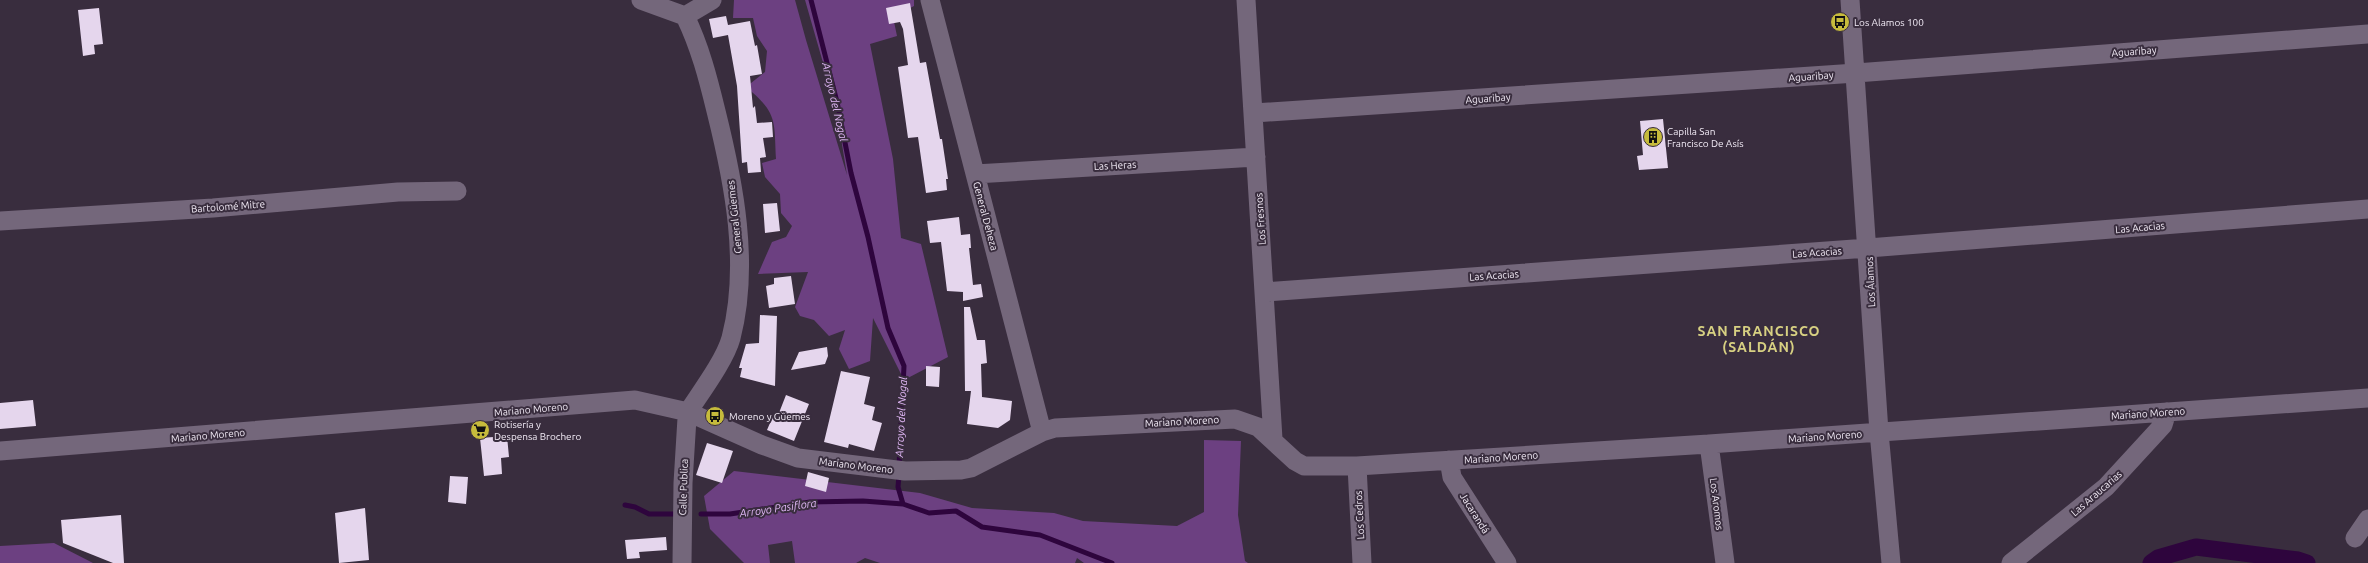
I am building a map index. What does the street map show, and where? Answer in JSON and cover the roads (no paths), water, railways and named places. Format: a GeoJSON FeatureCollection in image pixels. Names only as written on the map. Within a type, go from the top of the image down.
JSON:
{"type":"FeatureCollection","features":[{"type":"Feature","properties":{"kind":"street"},"geometry":{"type":"LineString","coordinates":[[641,0],[685,16],[712,0]]}},
{"type":"Feature","properties":{"kind":"street","name":"General Deheza"},"geometry":{"type":"LineString","coordinates":[[930,0],[1042,432]]}},
{"type":"Feature","properties":{"kind":"street","name":"Los Fresnos"},"geometry":{"type":"LineString","coordinates":[[1246,0],[1273,439]]}},
{"type":"Feature","properties":{"kind":"street","name":"Los Álamos"},"geometry":{"type":"LineString","coordinates":[[1850,0],[1868,248],[1879,432],[1890,563]]}},
{"type":"Feature","properties":{"kind":"street","name":"General Güemes"},"geometry":{"type":"LineString","coordinates":[[685,16],[702,55],[727,155],[737,224],[739,262],[738,304],[730,340],[688,412]]}},
{"type":"Feature","properties":{"kind":"street","name":"Aguaribay"},"geometry":{"type":"LineString","coordinates":[[1254,113],[1856,73],[2368,34]]}},
{"type":"Feature","properties":{"kind":"street","name":"Las Heras"},"geometry":{"type":"LineString","coordinates":[[975,174],[1256,157]]}},
{"type":"Feature","properties":{"kind":"street","name":"Bartolomé Mitre"},"geometry":{"type":"LineString","coordinates":[[0,221],[213,208],[398,192],[457,191]]}},
{"type":"Feature","properties":{"kind":"street","name":"Las Acacias"},"geometry":{"type":"LineString","coordinates":[[1265,292],[1868,248],[2368,209]]}},
{"type":"Feature","properties":{"kind":"street","name":"Mariano Moreno"},"geometry":{"type":"LineString","coordinates":[[0,452],[635,400],[688,412],[762,445],[798,458],[897,470],[961,470],[971,468],[1042,432],[1054,428],[1235,419],[1258,427],[1273,439],[1295,461],[1304,466],[1356,466],[1709,444],[2368,398]]}},
{"type":"Feature","properties":{"kind":"street","name":"Calle Publica"},"geometry":{"type":"LineString","coordinates":[[682,563],[684,468],[688,412]]}},
{"type":"Feature","properties":{"kind":"street","name":"Las Araucarias"},"geometry":{"type":"LineString","coordinates":[[2011,563],[2106,487],[2163,425],[2167,412]]}},
{"type":"Feature","properties":{"kind":"street","name":"Los Aromos"},"geometry":{"type":"LineString","coordinates":[[1709,444],[1725,563]]}},
{"type":"Feature","properties":{"kind":"street","name":"Jacarandá"},"geometry":{"type":"LineString","coordinates":[[1449,460],[1452,477],[1506,563]]}},
{"type":"Feature","properties":{"kind":"street","name":"Los Cedros"},"geometry":{"type":"LineString","coordinates":[[1356,466],[1362,563]]}},
{"type":"Feature","properties":{"kind":"street"},"geometry":{"type":"LineString","coordinates":[[2355,538],[2368,519]]}},
{"type":"Feature","properties":{"kind":"waterway","name":"Arroyo del Nogal"},"geometry":{"type":"LineString","coordinates":[[811,0],[837,102],[851,173],[868,237],[888,328],[904,366],[899,467]]}},
{"type":"Feature","properties":{"kind":"waterway","name":"Arroyo del Nogal"},"geometry":{"type":"LineString","coordinates":[[899,475],[898,487],[903,504],[929,513],[956,511],[982,527],[1040,535],[1112,563]]}},
{"type":"Feature","properties":{"kind":"waterway","name":"Arroyo Pasiflora"},"geometry":{"type":"LineString","coordinates":[[701,514],[730,514],[810,502],[863,501],[903,504]]}},
{"type":"Feature","properties":{"kind":"waterway","name":"Arroyo Pasiflora"},"geometry":{"type":"LineString","coordinates":[[625,505],[635,507],[649,514],[674,514]]}},
{"type":"Feature","properties":{"kind":"waterway"},"geometry":{"type":"LineString","coordinates":[[2151,563],[2158,558],[2196,547],[2298,560],[2307,563]]}},
{"type":"Feature","properties":{"kind":"place","name":"Los Alamos 100"},"geometry":{"type":"Point","coordinates":[1840,22]}},
{"type":"Feature","properties":{"kind":"place","name":"Capilla San Francisco De Asís"},"geometry":{"type":"Point","coordinates":[1653,137]}},
{"type":"Feature","properties":{"kind":"place","name":"Moreno y Güemes"},"geometry":{"type":"Point","coordinates":[715,416]}},
{"type":"Feature","properties":{"kind":"place","name":"Rotisería y Despensa Brochero"},"geometry":{"type":"Point","coordinates":[480,430]}},
{"type":"Feature","properties":{"kind":"district","name":"SAN FRANCISCO (SALDÁN)"},"geometry":{"type":"Point","coordinates":[1759,340]}}]}
